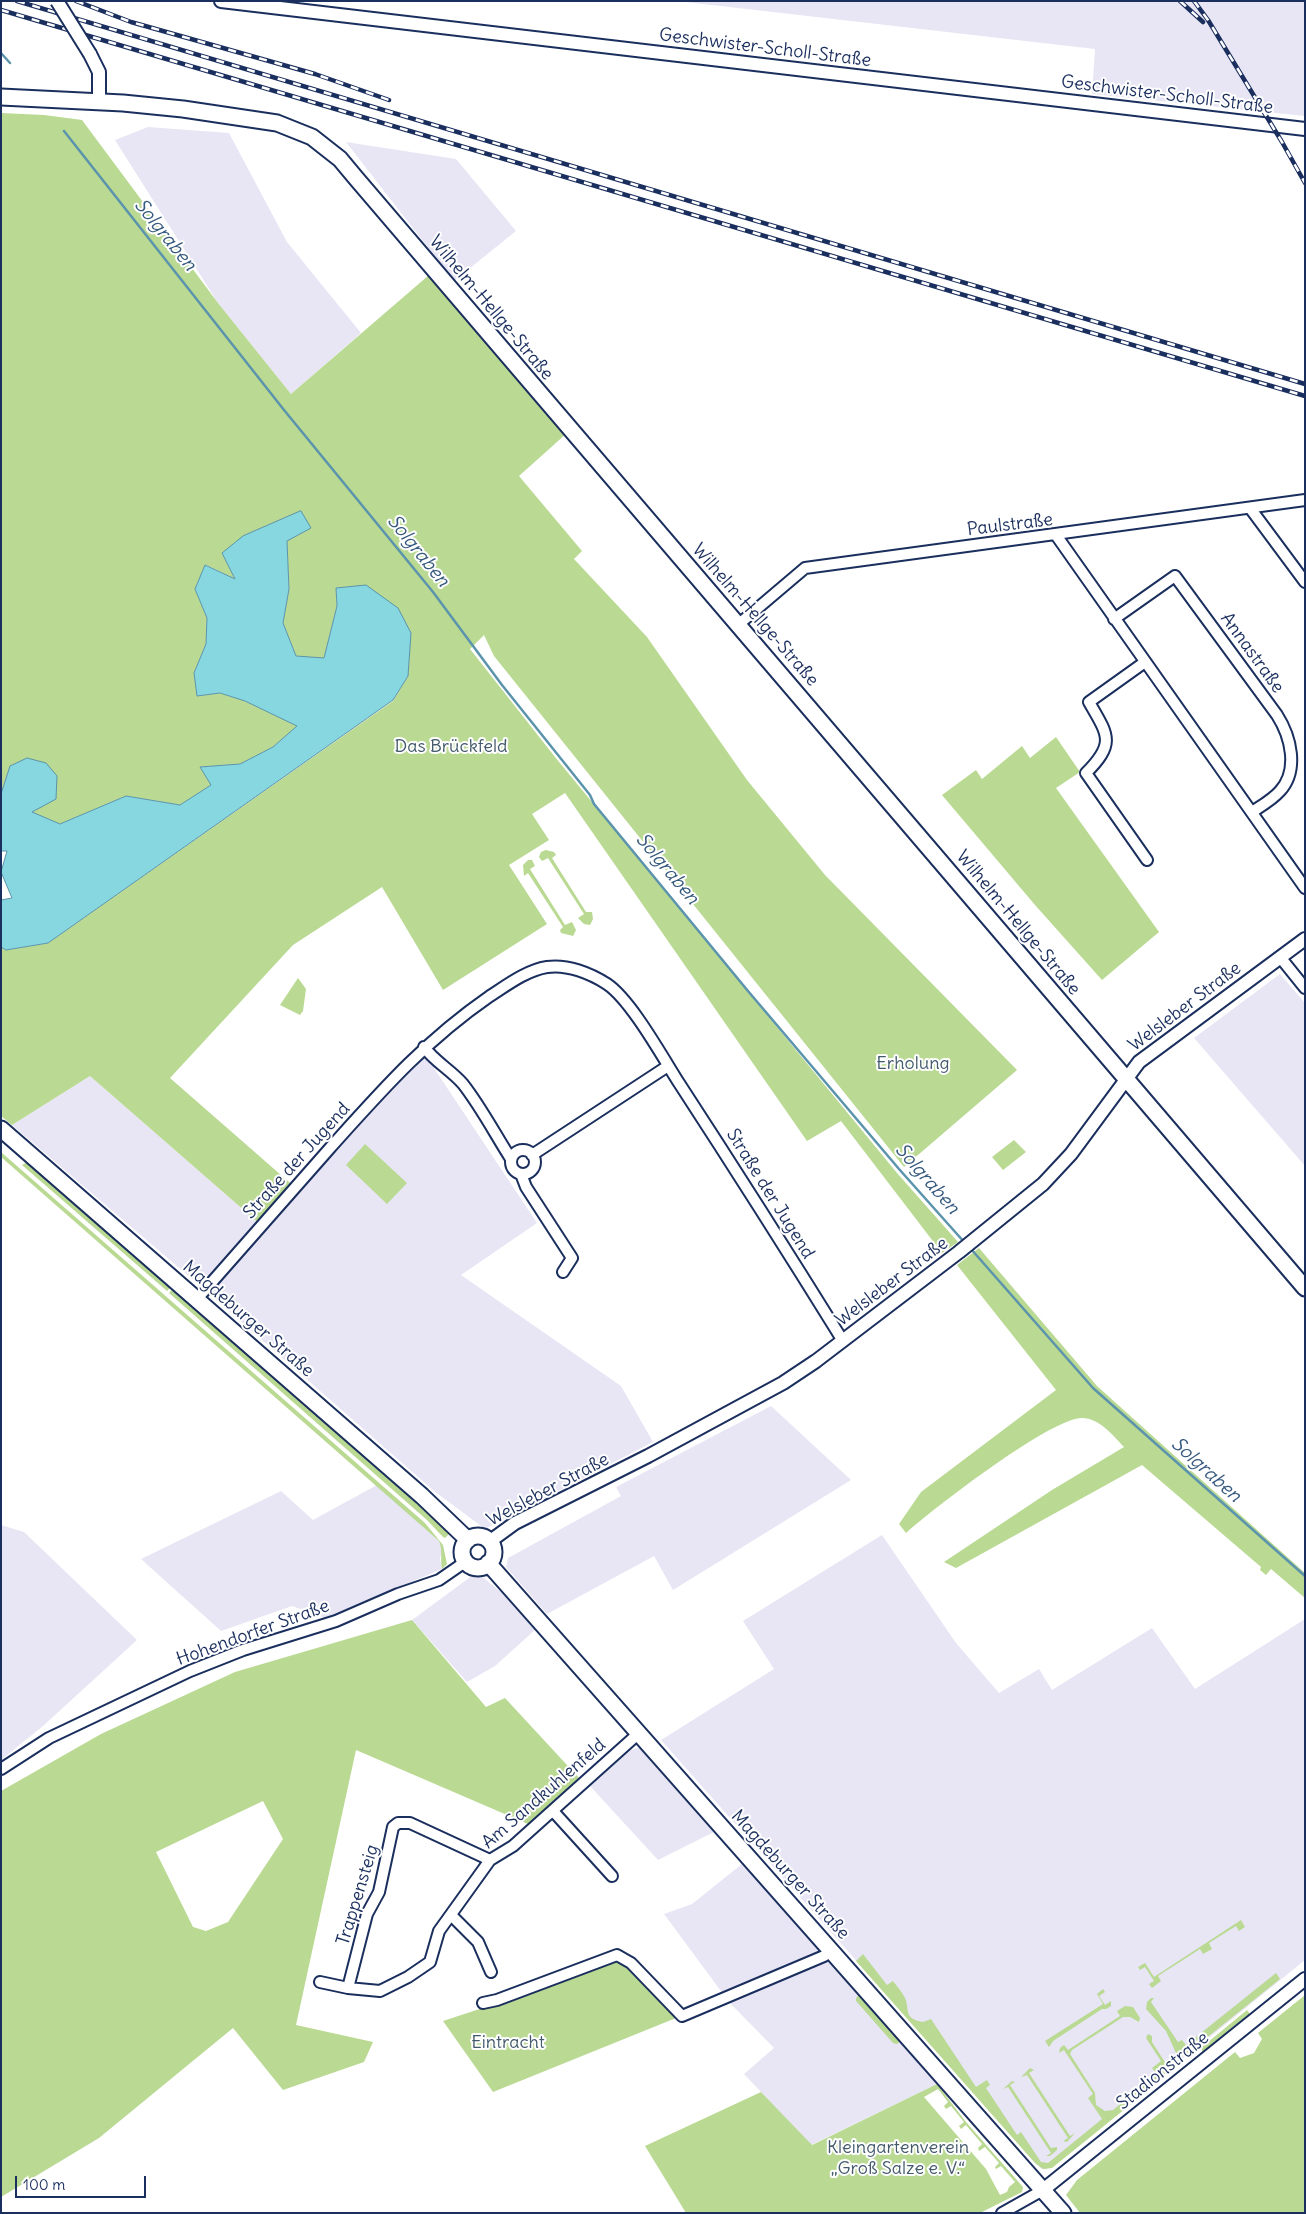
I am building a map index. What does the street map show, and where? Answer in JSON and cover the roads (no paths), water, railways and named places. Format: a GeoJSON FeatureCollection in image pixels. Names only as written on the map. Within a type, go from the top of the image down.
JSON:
{"type":"FeatureCollection","features":[{"type":"Feature","properties":{"kind":"main road","name":"Wilhelm-Hellge-Straße"},"geometry":{"type":"LineString","coordinates":[[1,97],[99,101],[183,109],[277,123],[305,133],[326,146],[355,176],[562,421],[739,624],[1305,1288]]}},
{"type":"Feature","properties":{"kind":"main road","name":"Magdeburger Straße"},"geometry":{"type":"LineString","coordinates":[[1,1129],[422,1496],[468,1540]]}},
{"type":"Feature","properties":{"kind":"main road"},"geometry":{"type":"LineString","coordinates":[[478,1536],[489,1542],[493,1554],[484,1567],[475,1568],[465,1562],[462,1552],[463,1545],[468,1540],[478,1536]]}},
{"type":"Feature","properties":{"kind":"main road","name":"Magdeburger Straße"},"geometry":{"type":"LineString","coordinates":[[488,1563],[1063,2213]]}},
{"type":"Feature","properties":{"kind":"street"},"geometry":{"type":"LineString","coordinates":[[57,1],[99,72],[99,101]]}},
{"type":"Feature","properties":{"kind":"street","name":"Geschwister-Scholl-Straße"},"geometry":{"type":"LineString","coordinates":[[221,1],[1305,129]]}},
{"type":"Feature","properties":{"kind":"street","name":"Paulstraße"},"geometry":{"type":"LineString","coordinates":[[739,624],[806,568],[1056,536],[1305,500]]}},
{"type":"Feature","properties":{"kind":"street"},"geometry":{"type":"LineString","coordinates":[[1250,508],[1305,582]]}},
{"type":"Feature","properties":{"kind":"street"},"geometry":{"type":"LineString","coordinates":[[1056,536],[1305,888]]}},
{"type":"Feature","properties":{"kind":"street","name":"Annastraße"},"geometry":{"type":"LineString","coordinates":[[1114,618],[1175,576],[1278,715],[1289,741],[1292,758],[1290,770],[1280,791],[1252,812]]}},
{"type":"Feature","properties":{"kind":"street"},"geometry":{"type":"LineString","coordinates":[[1145,662],[1089,702],[1104,728],[1107,743],[1100,759],[1086,773],[1147,860]]}},
{"type":"Feature","properties":{"kind":"street","name":"Welsleber Straße"},"geometry":{"type":"LineString","coordinates":[[489,1542],[516,1523],[598,1483],[783,1383],[843,1341],[969,1245],[1043,1184],[1071,1154],[1139,1062],[1305,939]]}},
{"type":"Feature","properties":{"kind":"street"},"geometry":{"type":"LineString","coordinates":[[1280,957],[1305,988]]}},
{"type":"Feature","properties":{"kind":"street","name":"Straße der Jugend"},"geometry":{"type":"LineString","coordinates":[[197,1299],[397,1073],[424,1047],[463,1015],[525,974],[546,967],[566,967],[608,984],[619,994],[756,1200],[843,1341]]}},
{"type":"Feature","properties":{"kind":"street"},"geometry":{"type":"LineString","coordinates":[[424,1047],[433,1059],[452,1072],[463,1085],[511,1159],[514,1170],[521,1174],[526,1187],[572,1258],[563,1272]]}},
{"type":"Feature","properties":{"kind":"street"},"geometry":{"type":"LineString","coordinates":[[532,1155],[668,1066]]}},
{"type":"Feature","properties":{"kind":"street"},"geometry":{"type":"LineString","coordinates":[[511,1159],[521,1151],[532,1155]]}},
{"type":"Feature","properties":{"kind":"street"},"geometry":{"type":"LineString","coordinates":[[521,1174],[533,1168],[532,1155]]}},
{"type":"Feature","properties":{"kind":"street","name":"Hohendorfer Straße"},"geometry":{"type":"LineString","coordinates":[[1,1769],[49,1738],[190,1671],[242,1650],[336,1622],[398,1594],[439,1580],[465,1562]]}},
{"type":"Feature","properties":{"kind":"street","name":"Am Sandkuhlenfeld"},"geometry":{"type":"LineString","coordinates":[[320,1982],[348,1988],[380,1991],[408,1977],[430,1962],[439,1931],[490,1860],[514,1846],[639,1734]]}},
{"type":"Feature","properties":{"kind":"street"},"geometry":{"type":"LineString","coordinates":[[553,1811],[612,1876]]}},
{"type":"Feature","properties":{"kind":"street","name":"Trappensteig"},"geometry":{"type":"LineString","coordinates":[[348,1988],[367,1914],[379,1892],[393,1827],[398,1823],[410,1824],[490,1860]]}},
{"type":"Feature","properties":{"kind":"street"},"geometry":{"type":"LineString","coordinates":[[451,1915],[478,1942],[491,1972]]}},
{"type":"Feature","properties":{"kind":"street"},"geometry":{"type":"LineString","coordinates":[[483,2003],[497,2000],[616,1955],[631,1963],[682,2016],[824,1956],[832,1950]]}},
{"type":"Feature","properties":{"kind":"street","name":"Stadionstraße"},"geometry":{"type":"LineString","coordinates":[[1042,2190],[1305,1979]]}},
{"type":"Feature","properties":{"kind":"street"},"geometry":{"type":"LineString","coordinates":[[1002,2213],[1042,2190]]}},
{"type":"Feature","properties":{"kind":"water"},"geometry":{"type":"Polygon","coordinates":[[[301,511],[311,528],[287,541],[289,589],[283,623],[296,656],[324,658],[337,606],[336,588],[366,585],[398,608],[411,633],[408,676],[393,700],[48,943],[6,950],[1,947],[1,900],[12,898],[1,872],[7,851],[1,851],[1,794],[10,766],[27,758],[46,763],[57,776],[56,799],[32,812],[60,824],[126,796],[180,805],[211,785],[200,767],[240,764],[273,747],[297,726],[245,701],[220,693],[197,696],[194,673],[206,644],[207,618],[195,589],[205,565],[235,579],[222,553],[243,536],[301,511]]]}},
{"type":"Feature","properties":{"kind":"waterway","name":"Solgraben"},"geometry":{"type":"LineString","coordinates":[[1,53],[10,63]]}},
{"type":"Feature","properties":{"kind":"waterway","name":"Solgraben"},"geometry":{"type":"LineString","coordinates":[[64,131],[284,410],[433,592],[502,685],[590,795],[594,804],[748,991],[899,1169],[965,1243]]}},
{"type":"Feature","properties":{"kind":"waterway","name":"Solgraben"},"geometry":{"type":"LineString","coordinates":[[971,1249],[1093,1388],[1305,1576]]}},
{"type":"Feature","properties":{"kind":"railway"},"geometry":{"type":"LineString","coordinates":[[17,1],[1305,384]]}},
{"type":"Feature","properties":{"kind":"railway"},"geometry":{"type":"LineString","coordinates":[[76,1],[131,22],[315,74],[389,100]]}},
{"type":"Feature","properties":{"kind":"railway"},"geometry":{"type":"LineString","coordinates":[[1180,1],[1203,22]]}},
{"type":"Feature","properties":{"kind":"railway"},"geometry":{"type":"LineString","coordinates":[[1194,1],[1208,20],[1305,183]]}},
{"type":"Feature","properties":{"kind":"railway"},"geometry":{"type":"LineString","coordinates":[[1,10],[1305,396]]}},
{"type":"Feature","properties":{"kind":"park label","name":"Das Brückfeld"},"geometry":{"type":"Point","coordinates":[451,747]}},
{"type":"Feature","properties":{"kind":"park label","name":"Erholung"},"geometry":{"type":"Point","coordinates":[913,1064]}},
{"type":"Feature","properties":{"kind":"park label","name":"Eintracht"},"geometry":{"type":"Point","coordinates":[508,2043]}},
{"type":"Feature","properties":{"kind":"park label","name":"Kleingartenverein „Groß Salze e. V.“"},"geometry":{"type":"Point","coordinates":[898,2158]}}]}
